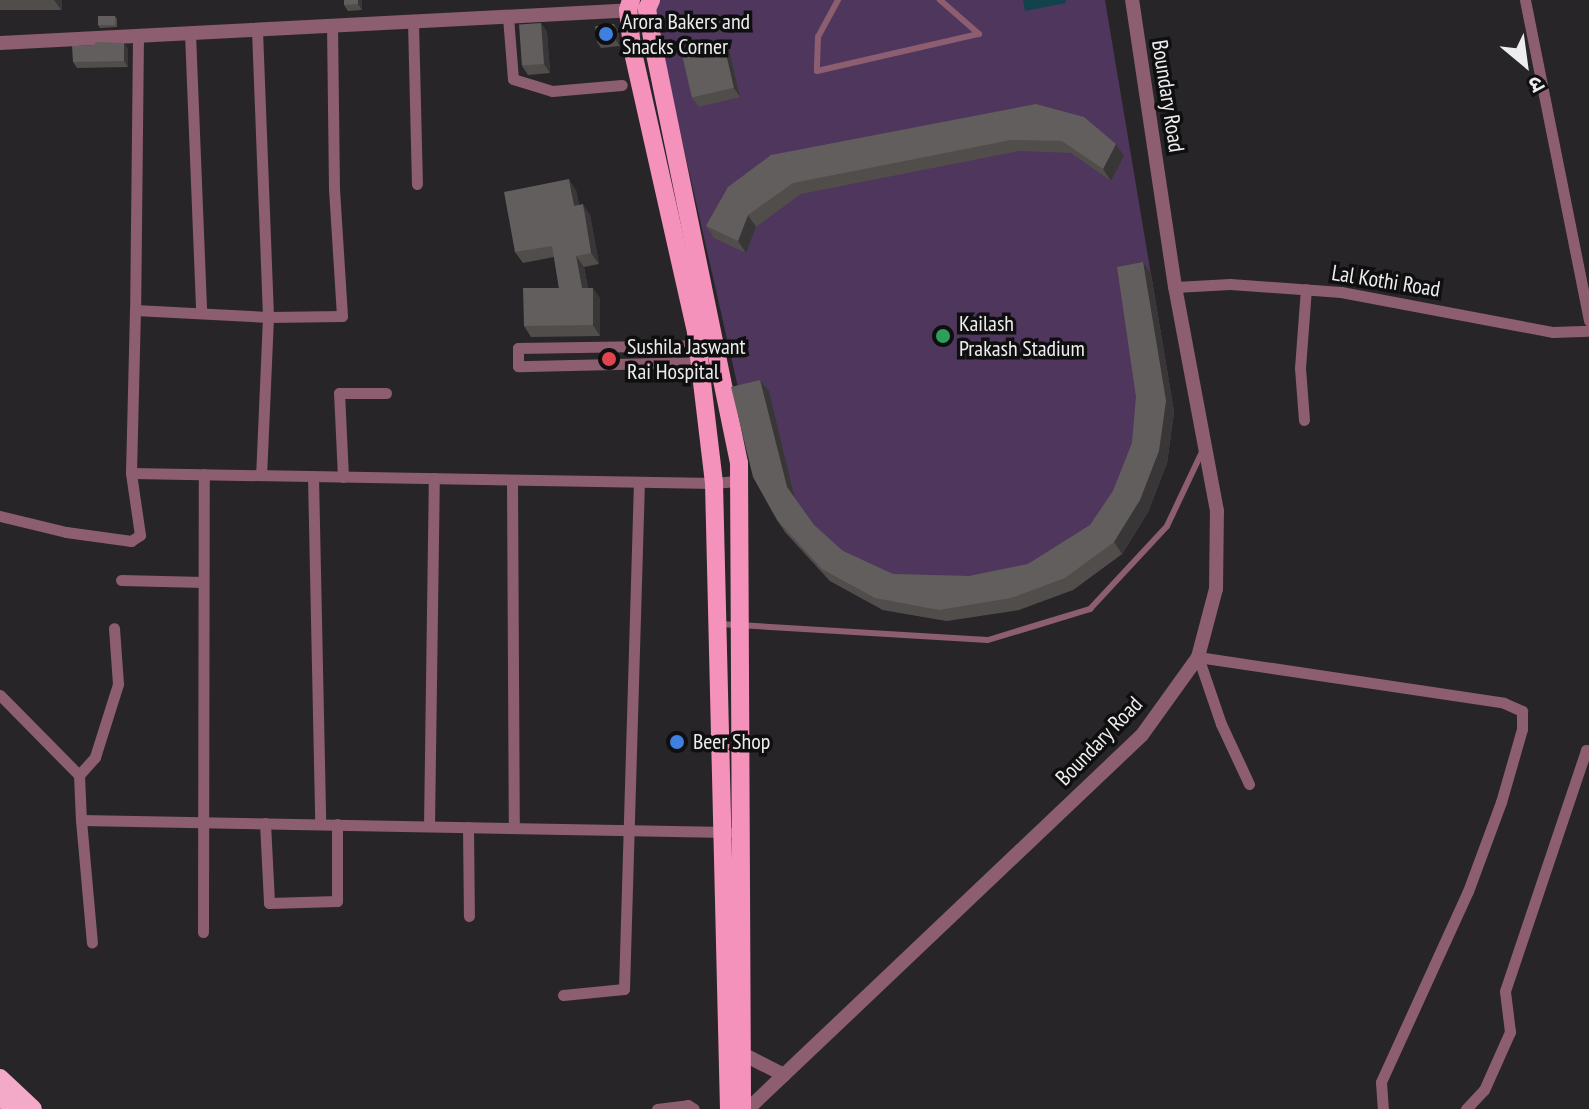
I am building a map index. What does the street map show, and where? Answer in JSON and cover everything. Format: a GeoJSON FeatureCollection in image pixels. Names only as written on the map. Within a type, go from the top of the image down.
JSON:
{"type":"FeatureCollection","features":[{"type":"Feature","properties":{"kind":"highway"},"geometry":{"type":"LineString","coordinates":[[0,1078],[33,1109]]}},
{"type":"Feature","properties":{"kind":"highway"},"geometry":{"type":"LineString","coordinates":[[0,1095],[13,1109]]}},
{"type":"Feature","properties":{"kind":"main road"},"geometry":{"type":"LineString","coordinates":[[639,5],[673,137],[705,350],[714,483],[720,832],[733,1050],[742,1109]]}},
{"type":"Feature","properties":{"kind":"main road"},"geometry":{"type":"LineString","coordinates":[[639,5],[632,48],[739,481],[740,831],[729,1109]]}},
{"type":"Feature","properties":{"kind":"main road"},"geometry":{"type":"LineString","coordinates":[[653,142],[673,137]]}},
{"type":"Feature","properties":{"kind":"street","name":"Boundary Road"},"geometry":{"type":"LineString","coordinates":[[748,1109],[1142,735],[1198,657],[1216,589],[1217,511],[1175,287],[1132,0]]}},
{"type":"Feature","properties":{"kind":"street"},"geometry":{"type":"LineString","coordinates":[[1525,0],[1589,321]]}},
{"type":"Feature","properties":{"kind":"street"},"geometry":{"type":"LineString","coordinates":[[0,43],[508,17],[639,5]]}},
{"type":"Feature","properties":{"kind":"street"},"geometry":{"type":"LineString","coordinates":[[508,17],[513,79],[552,91],[622,85]]}},
{"type":"Feature","properties":{"kind":"street"},"geometry":{"type":"LineString","coordinates":[[413,22],[417,184]]}},
{"type":"Feature","properties":{"kind":"street"},"geometry":{"type":"LineString","coordinates":[[135,310],[268,317],[342,316],[334,188],[332,26]]}},
{"type":"Feature","properties":{"kind":"street"},"geometry":{"type":"LineString","coordinates":[[257,30],[268,317],[261,475]]}},
{"type":"Feature","properties":{"kind":"street"},"geometry":{"type":"LineString","coordinates":[[190,33],[201,312]]}},
{"type":"Feature","properties":{"kind":"street"},"geometry":{"type":"LineString","coordinates":[[0,516],[66,532],[131,541],[140,535],[131,473],[138,36]]}},
{"type":"Feature","properties":{"kind":"street","name":"Lal Kothi Road"},"geometry":{"type":"LineString","coordinates":[[1175,287],[1230,284],[1306,289],[1355,295],[1553,332],[1589,331]]}},
{"type":"Feature","properties":{"kind":"street"},"geometry":{"type":"LineString","coordinates":[[1304,420],[1300,368],[1306,289]]}},
{"type":"Feature","properties":{"kind":"street"},"geometry":{"type":"LineString","coordinates":[[518,348],[705,350],[518,366],[518,348]]}},
{"type":"Feature","properties":{"kind":"street"},"geometry":{"type":"LineString","coordinates":[[343,477],[339,393],[386,393]]}},
{"type":"Feature","properties":{"kind":"street"},"geometry":{"type":"LineString","coordinates":[[131,473],[739,481]]}},
{"type":"Feature","properties":{"kind":"street"},"geometry":{"type":"LineString","coordinates":[[203,932],[200,822],[204,474]]}},
{"type":"Feature","properties":{"kind":"street"},"geometry":{"type":"LineString","coordinates":[[313,476],[320,824]]}},
{"type":"Feature","properties":{"kind":"street"},"geometry":{"type":"LineString","coordinates":[[429,826],[434,478]]}},
{"type":"Feature","properties":{"kind":"street"},"geometry":{"type":"LineString","coordinates":[[512,480],[514,828]]}},
{"type":"Feature","properties":{"kind":"street"},"geometry":{"type":"LineString","coordinates":[[563,995],[624,989],[639,482]]}},
{"type":"Feature","properties":{"kind":"street"},"geometry":{"type":"LineString","coordinates":[[121,580],[203,582]]}},
{"type":"Feature","properties":{"kind":"street"},"geometry":{"type":"LineString","coordinates":[[79,775],[95,757],[118,684],[114,628]]}},
{"type":"Feature","properties":{"kind":"street"},"geometry":{"type":"LineString","coordinates":[[1249,784],[1221,724],[1198,657],[1504,703],[1522,711],[1522,729],[1501,802],[1468,891],[1381,1082],[1383,1109]]}},
{"type":"Feature","properties":{"kind":"street"},"geometry":{"type":"LineString","coordinates":[[0,695],[79,775],[92,943]]}},
{"type":"Feature","properties":{"kind":"street"},"geometry":{"type":"LineString","coordinates":[[1466,1109],[1484,1090],[1510,1032],[1505,991],[1586,750],[1589,751]]}},
{"type":"Feature","properties":{"kind":"street"},"geometry":{"type":"LineString","coordinates":[[81,820],[740,831]]}},
{"type":"Feature","properties":{"kind":"street"},"geometry":{"type":"LineString","coordinates":[[265,823],[269,903],[337,901],[337,824]]}},
{"type":"Feature","properties":{"kind":"street"},"geometry":{"type":"LineString","coordinates":[[468,827],[469,916]]}},
{"type":"Feature","properties":{"kind":"street"},"geometry":{"type":"LineString","coordinates":[[733,1050],[784,1075]]}},
{"type":"Feature","properties":{"kind":"street"},"geometry":{"type":"LineString","coordinates":[[657,1109],[688,1105],[694,1109]]}},
{"type":"Feature","properties":{"kind":"lane"},"geometry":{"type":"LineString","coordinates":[[838,0],[818,37],[817,71],[979,34],[940,0]]}},
{"type":"Feature","properties":{"kind":"lane"},"geometry":{"type":"LineString","coordinates":[[717,624],[988,640],[1090,609],[1167,526],[1205,446]]}},
{"type":"Feature","properties":{"kind":"shaded area","name":"Kailash Prakash Stadium"},"geometry":{"type":"Polygon","coordinates":[[[657,0],[1105,0],[1174,412],[1167,463],[1148,512],[1122,554],[1073,590],[947,621],[883,610],[830,581],[785,532],[761,489],[654,17],[657,0]]]}},
{"type":"Feature","properties":{"kind":"water"},"geometry":{"type":"Polygon","coordinates":[[[1023,0],[1066,0],[1066,3],[1025,11],[1023,0]]]}},
{"type":"Feature","properties":{"kind":"building"},"geometry":{"type":"Polygon","coordinates":[[[344,0],[358,0],[358,4],[344,5],[344,0]]]}},
{"type":"Feature","properties":{"kind":"building"},"geometry":{"type":"Polygon","coordinates":[[[98,16],[115,16],[115,25],[98,25],[98,16]]]}},
{"type":"Feature","properties":{"kind":"building"},"geometry":{"type":"Polygon","coordinates":[[[541,23],[544,64],[522,65],[519,25],[541,23]]]}},
{"type":"Feature","properties":{"kind":"building"},"geometry":{"type":"Polygon","coordinates":[[[614,24],[616,40],[597,42],[595,26],[614,24]]]}},
{"type":"Feature","properties":{"kind":"building"},"geometry":{"type":"Polygon","coordinates":[[[723,41],[734,88],[692,97],[681,51],[723,41]]]}},
{"type":"Feature","properties":{"kind":"building"},"geometry":{"type":"Polygon","coordinates":[[[96,42],[124,43],[124,61],[73,62],[72,46],[94,45],[96,42]]]}},
{"type":"Feature","properties":{"kind":"building"},"geometry":{"type":"Polygon","coordinates":[[[1036,104],[1084,117],[1116,144],[1103,169],[1062,141],[1011,140],[793,183],[748,215],[738,241],[706,226],[728,187],[771,155],[1036,104]]]}},
{"type":"Feature","properties":{"kind":"building"},"geometry":{"type":"Polygon","coordinates":[[[569,179],[574,206],[583,204],[591,253],[576,256],[582,288],[593,288],[593,325],[524,326],[523,288],[559,288],[552,246],[515,252],[504,192],[569,179]]]}},
{"type":"Feature","properties":{"kind":"building"},"geometry":{"type":"Polygon","coordinates":[[[1143,262],[1166,401],[1159,451],[1140,500],[1114,542],[1065,578],[1011,598],[939,610],[875,598],[822,569],[777,520],[753,477],[731,387],[760,380],[787,487],[814,525],[843,551],[893,574],[969,576],[1028,564],[1090,525],[1113,491],[1132,443],[1136,397],[1117,267],[1143,262]]]}},
{"type":"Feature","properties":{"kind":"place","name":"Arora Bakers and Snacks Corner"},"geometry":{"type":"Point","coordinates":[606,34]}},
{"type":"Feature","properties":{"kind":"place","name":"Kailash Prakash Stadium"},"geometry":{"type":"Point","coordinates":[943,336]}},
{"type":"Feature","properties":{"kind":"place","name":"Sushila Jaswant Rai Hospital"},"geometry":{"type":"Point","coordinates":[609,359]}},
{"type":"Feature","properties":{"kind":"place","name":"Beer Shop"},"geometry":{"type":"Point","coordinates":[677,742]}}]}
